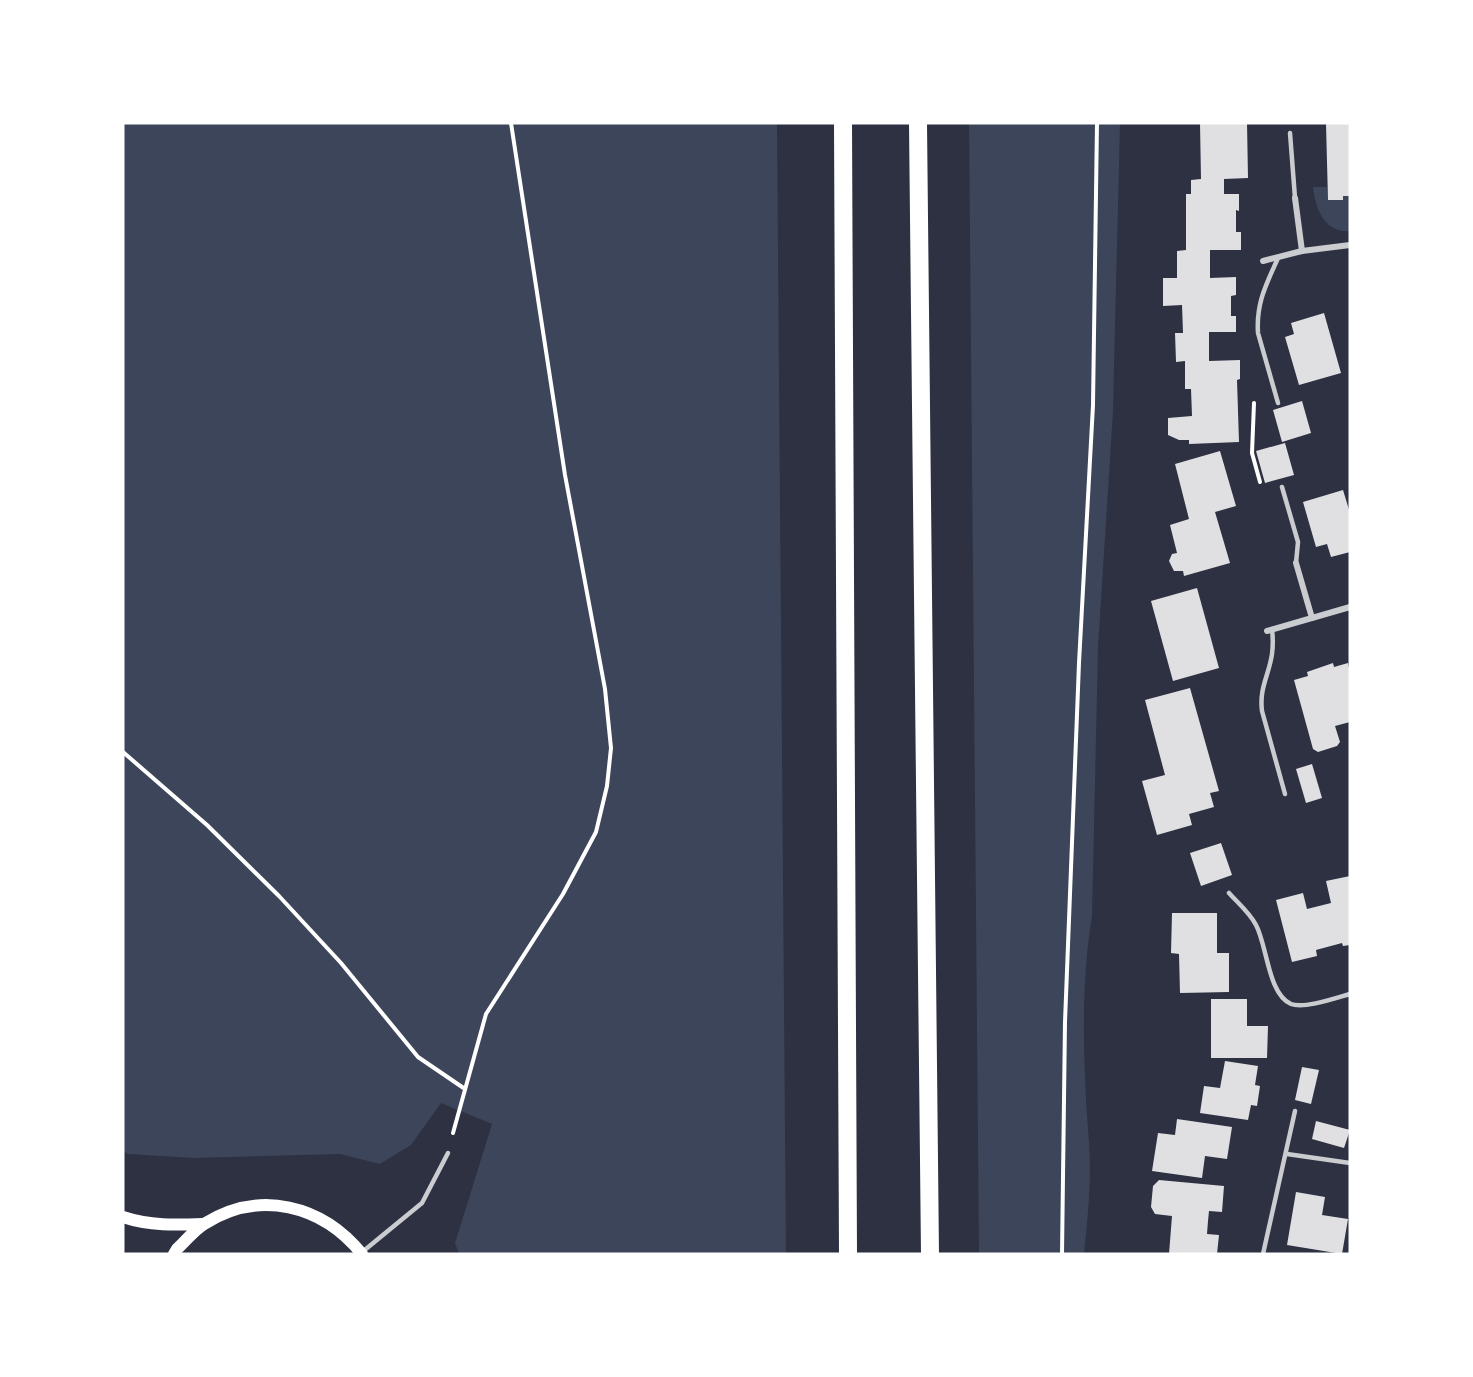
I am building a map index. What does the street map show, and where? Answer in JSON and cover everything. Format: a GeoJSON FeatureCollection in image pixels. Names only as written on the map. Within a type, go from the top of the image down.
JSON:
{"type":"FeatureCollection","features":[{"type":"Feature","properties":{"kind":"highway"},"geometry":{"type":"LineString","coordinates":[[843,123],[848,1254]]}},
{"type":"Feature","properties":{"kind":"highway"},"geometry":{"type":"LineString","coordinates":[[918,123],[930,1254]]}},
{"type":"Feature","properties":{"kind":"main road"},"geometry":{"type":"LineString","coordinates":[[174,1254],[203,1224],[236,1209],[270,1204],[305,1211],[337,1228],[362,1253]]}},
{"type":"Feature","properties":{"kind":"main road"},"geometry":{"type":"LineString","coordinates":[[123,1217],[141,1223],[203,1224]]}},
{"type":"Feature","properties":{"kind":"street"},"geometry":{"type":"LineString","coordinates":[[1295,198],[1302,251]]}},
{"type":"Feature","properties":{"kind":"street"},"geometry":{"type":"LineString","coordinates":[[1263,261],[1302,251],[1350,245]]}},
{"type":"Feature","properties":{"kind":"street"},"geometry":{"type":"LineString","coordinates":[[1296,563],[1312,618]]}},
{"type":"Feature","properties":{"kind":"street"},"geometry":{"type":"LineString","coordinates":[[1270,630],[1350,607]]}},
{"type":"Feature","properties":{"kind":"lane"},"geometry":{"type":"LineString","coordinates":[[1290,133],[1295,198]]}},
{"type":"Feature","properties":{"kind":"lane"},"geometry":{"type":"LineString","coordinates":[[1278,258],[1261,298],[1258,333],[1278,402]]}},
{"type":"Feature","properties":{"kind":"lane"},"geometry":{"type":"LineString","coordinates":[[1283,489],[1298,542],[1296,563]]}},
{"type":"Feature","properties":{"kind":"lane"},"geometry":{"type":"LineString","coordinates":[[1270,630],[1272,654],[1260,700],[1285,794]]}},
{"type":"Feature","properties":{"kind":"lane"},"geometry":{"type":"LineString","coordinates":[[1229,893],[1256,924],[1274,981],[1285,1000],[1301,1005],[1350,994]]}},
{"type":"Feature","properties":{"kind":"lane"},"geometry":{"type":"LineString","coordinates":[[1263,1254],[1295,1111]]}},
{"type":"Feature","properties":{"kind":"lane"},"geometry":{"type":"LineString","coordinates":[[362,1253],[422,1203],[448,1153]]}},
{"type":"Feature","properties":{"kind":"lane"},"geometry":{"type":"LineString","coordinates":[[1287,1154],[1350,1163]]}},
{"type":"Feature","properties":{"kind":"path"},"geometry":{"type":"LineString","coordinates":[[448,1153],[486,1014],[563,894],[596,832],[607,786],[611,748],[605,689],[565,475],[511,123]]}},
{"type":"Feature","properties":{"kind":"path"},"geometry":{"type":"LineString","coordinates":[[1062,1254],[1065,1022],[1079,663],[1093,405],[1097,123]]}},
{"type":"Feature","properties":{"kind":"path"},"geometry":{"type":"LineString","coordinates":[[1260,399],[1254,400],[1252,453],[1262,488],[1283,489]]}},
{"type":"Feature","properties":{"kind":"path"},"geometry":{"type":"LineString","coordinates":[[123,752],[207,825],[279,896],[341,963],[418,1057],[465,1089]]}},
{"type":"Feature","properties":{"kind":"shaded area"},"geometry":{"type":"Polygon","coordinates":[[[123,123],[777,123],[786,1254],[459,1254],[455,1243],[492,1124],[441,1103],[411,1145],[380,1164],[340,1154],[194,1158],[128,1154],[123,1151],[123,123]]]}},
{"type":"Feature","properties":{"kind":"shaded area"},"geometry":{"type":"Polygon","coordinates":[[[969,123],[1120,123],[1113,411],[1098,648],[1092,916],[1086,962],[1084,1008],[1090,1167],[1084,1254],[979,1254],[969,123]]]}},
{"type":"Feature","properties":{"kind":"shaded area"},"geometry":{"type":"Polygon","coordinates":[[[1313,187],[1327,187],[1328,200],[1343,200],[1343,196],[1350,196],[1350,231],[1341,231],[1328,224],[1319,211],[1313,187]]]}},
{"type":"Feature","properties":{"kind":"building"},"geometry":{"type":"Polygon","coordinates":[[[1200,123],[1247,123],[1248,178],[1224,179],[1224,194],[1239,194],[1236,232],[1241,232],[1241,250],[1210,250],[1210,278],[1236,277],[1236,295],[1231,296],[1231,316],[1236,316],[1236,332],[1209,332],[1209,361],[1240,360],[1240,379],[1237,380],[1239,442],[1189,444],[1189,440],[1179,440],[1168,435],[1168,418],[1192,416],[1191,389],[1185,389],[1185,361],[1176,362],[1175,333],[1183,333],[1182,305],[1163,306],[1163,278],[1177,278],[1177,251],[1186,250],[1186,194],[1191,194],[1191,180],[1201,179],[1200,123]]]}},
{"type":"Feature","properties":{"kind":"building"},"geometry":{"type":"Polygon","coordinates":[[[1326,124],[1350,124],[1350,196],[1343,196],[1343,200],[1328,200],[1326,124]]]}},
{"type":"Feature","properties":{"kind":"building"},"geometry":{"type":"Polygon","coordinates":[[[1324,313],[1341,373],[1299,385],[1285,337],[1294,334],[1291,323],[1324,313]]]}},
{"type":"Feature","properties":{"kind":"building"},"geometry":{"type":"Polygon","coordinates":[[[1302,401],[1311,433],[1282,442],[1273,410],[1302,401]]]}},
{"type":"Feature","properties":{"kind":"building"},"geometry":{"type":"Polygon","coordinates":[[[1285,443],[1294,475],[1265,483],[1256,451],[1285,443]]]}},
{"type":"Feature","properties":{"kind":"building"},"geometry":{"type":"Polygon","coordinates":[[[1220,451],[1236,506],[1215,512],[1230,563],[1184,576],[1183,571],[1174,571],[1169,561],[1172,554],[1177,553],[1170,525],[1189,519],[1175,464],[1220,451]]]}},
{"type":"Feature","properties":{"kind":"building"},"geometry":{"type":"Polygon","coordinates":[[[1343,490],[1350,513],[1350,552],[1331,557],[1327,544],[1316,547],[1303,502],[1343,490]]]}},
{"type":"Feature","properties":{"kind":"building"},"geometry":{"type":"Polygon","coordinates":[[[1197,588],[1219,668],[1173,681],[1151,601],[1197,588]]]}},
{"type":"Feature","properties":{"kind":"building"},"geometry":{"type":"Polygon","coordinates":[[[1333,663],[1334,667],[1348,663],[1350,722],[1335,726],[1340,742],[1337,746],[1318,752],[1313,749],[1294,680],[1308,676],[1307,672],[1333,663]]]}},
{"type":"Feature","properties":{"kind":"building"},"geometry":{"type":"Polygon","coordinates":[[[1190,688],[1219,791],[1210,793],[1214,807],[1189,814],[1192,825],[1157,835],[1142,781],[1165,775],[1145,700],[1190,688]]]}},
{"type":"Feature","properties":{"kind":"building"},"geometry":{"type":"Polygon","coordinates":[[[1312,764],[1322,798],[1306,803],[1296,769],[1312,764]]]}},
{"type":"Feature","properties":{"kind":"building"},"geometry":{"type":"Polygon","coordinates":[[[1221,843],[1232,875],[1201,886],[1190,853],[1221,843]]]}},
{"type":"Feature","properties":{"kind":"building"},"geometry":{"type":"Polygon","coordinates":[[[1350,876],[1350,945],[1343,946],[1342,943],[1316,950],[1317,956],[1292,962],[1276,900],[1303,893],[1307,909],[1331,903],[1326,881],[1350,876]]]}},
{"type":"Feature","properties":{"kind":"building"},"geometry":{"type":"Polygon","coordinates":[[[1172,913],[1217,913],[1217,953],[1229,953],[1229,992],[1180,993],[1179,954],[1171,953],[1172,913]]]}},
{"type":"Feature","properties":{"kind":"building"},"geometry":{"type":"Polygon","coordinates":[[[1211,999],[1247,999],[1247,1026],[1268,1026],[1267,1058],[1211,1058],[1211,999]]]}},
{"type":"Feature","properties":{"kind":"building"},"geometry":{"type":"Polygon","coordinates":[[[1225,1061],[1258,1066],[1255,1085],[1260,1086],[1257,1106],[1251,1105],[1248,1120],[1200,1113],[1204,1086],[1220,1088],[1225,1061]]]}},
{"type":"Feature","properties":{"kind":"building"},"geometry":{"type":"Polygon","coordinates":[[[1302,1067],[1319,1070],[1311,1104],[1295,1100],[1302,1067]]]}},
{"type":"Feature","properties":{"kind":"building"},"geometry":{"type":"Polygon","coordinates":[[[1177,1119],[1232,1127],[1227,1159],[1205,1156],[1202,1178],[1152,1171],[1158,1133],[1175,1135],[1177,1119]]]}},
{"type":"Feature","properties":{"kind":"building"},"geometry":{"type":"Polygon","coordinates":[[[1316,1121],[1350,1130],[1344,1148],[1312,1139],[1316,1121]]]}},
{"type":"Feature","properties":{"kind":"building"},"geometry":{"type":"Polygon","coordinates":[[[1159,1180],[1224,1186],[1222,1212],[1209,1211],[1207,1234],[1219,1235],[1217,1254],[1169,1254],[1172,1216],[1155,1214],[1151,1207],[1153,1186],[1159,1180]]]}},
{"type":"Feature","properties":{"kind":"building"},"geometry":{"type":"Polygon","coordinates":[[[1296,1192],[1325,1197],[1322,1215],[1348,1219],[1342,1254],[1287,1245],[1296,1192]]]}}]}
